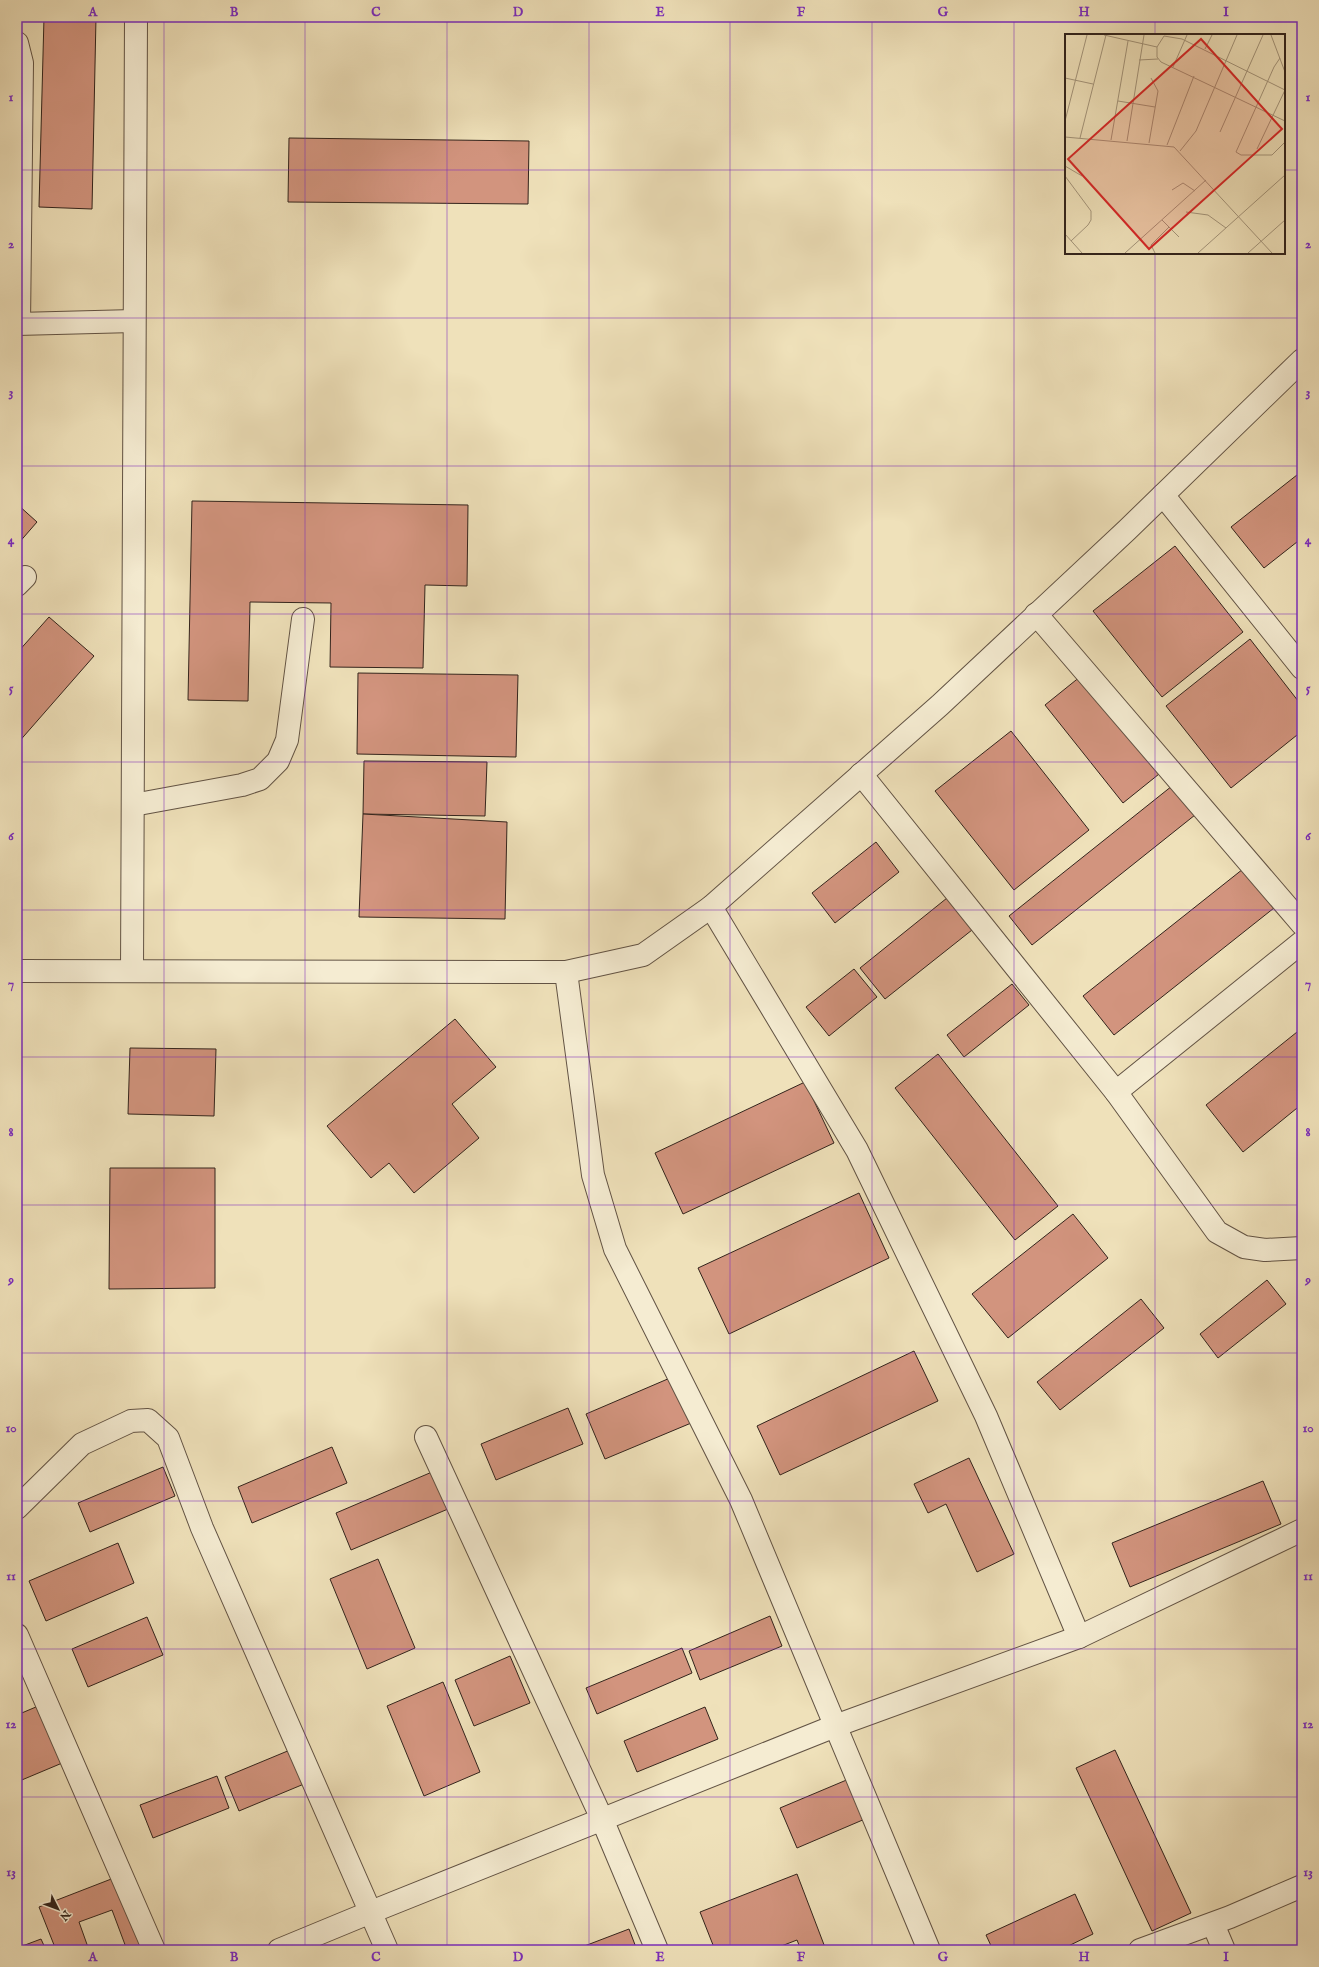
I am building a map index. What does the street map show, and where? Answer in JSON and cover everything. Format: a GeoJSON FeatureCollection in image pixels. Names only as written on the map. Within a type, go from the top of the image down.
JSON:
{"type":"FeatureCollection","features":[{"type":"Feature","properties":{"kind":"street"},"geometry":{"type":"LineString","coordinates":[[132,971],[136,17]]}},
{"type":"Feature","properties":{"kind":"street"},"geometry":{"type":"LineString","coordinates":[[17,43],[22,63],[18,324],[134,321]]}},
{"type":"Feature","properties":{"kind":"street"},"geometry":{"type":"LineString","coordinates":[[17,971],[566,972],[643,955],[711,907],[940,705],[1163,495],[1302,360]]}},
{"type":"Feature","properties":{"kind":"street"},"geometry":{"type":"LineString","coordinates":[[1163,495],[1302,668]]}},
{"type":"Feature","properties":{"kind":"street"},"geometry":{"type":"LineString","coordinates":[[1036,614],[1302,924]]}},
{"type":"Feature","properties":{"kind":"street"},"geometry":{"type":"LineString","coordinates":[[133,805],[242,785],[260,779],[278,761],[288,740],[303,618]]}},
{"type":"Feature","properties":{"kind":"street"},"geometry":{"type":"LineString","coordinates":[[861,774],[1116,1092],[1217,1232],[1244,1247],[1265,1250],[1302,1248]]}},
{"type":"Feature","properties":{"kind":"street"},"geometry":{"type":"LineString","coordinates":[[711,907],[858,1150],[986,1416],[1079,1637]]}},
{"type":"Feature","properties":{"kind":"street"},"geometry":{"type":"LineString","coordinates":[[1116,1092],[1302,942]]}},
{"type":"Feature","properties":{"kind":"street"},"geometry":{"type":"LineString","coordinates":[[566,972],[593,1175],[615,1249],[741,1500],[929,1950]]}},
{"type":"Feature","properties":{"kind":"street"},"geometry":{"type":"LineString","coordinates":[[17,1508],[82,1444],[131,1421],[148,1420],[168,1438],[202,1528],[387,1950]]}},
{"type":"Feature","properties":{"kind":"street"},"geometry":{"type":"LineString","coordinates":[[426,1437],[602,1819],[657,1950]]}},
{"type":"Feature","properties":{"kind":"street"},"geometry":{"type":"LineString","coordinates":[[279,1950],[835,1726],[1079,1637],[1302,1531]]}},
{"type":"Feature","properties":{"kind":"street"},"geometry":{"type":"LineString","coordinates":[[17,1635],[154,1950]]}},
{"type":"Feature","properties":{"kind":"street"},"geometry":{"type":"LineString","coordinates":[[1140,1950],[1213,1924],[1302,1886]]}},
{"type":"Feature","properties":{"kind":"street"},"geometry":{"type":"LineString","coordinates":[[1213,1924],[1224,1950]]}},
{"type":"Feature","properties":{"kind":"building"},"geometry":{"type":"Polygon","coordinates":[[[44,17],[96,17],[92,209],[39,207],[44,17]]]}},
{"type":"Feature","properties":{"kind":"building"},"geometry":{"type":"Polygon","coordinates":[[[289,138],[529,141],[528,204],[288,202],[289,138]]]}},
{"type":"Feature","properties":{"kind":"building"},"geometry":{"type":"Polygon","coordinates":[[[1302,471],[1302,538],[1264,568],[1231,527],[1302,471]]]}},
{"type":"Feature","properties":{"kind":"building"},"geometry":{"type":"Polygon","coordinates":[[[192,501],[468,505],[467,586],[425,585],[423,668],[330,667],[331,603],[250,602],[248,701],[188,700],[192,501]]]}},
{"type":"Feature","properties":{"kind":"building"},"geometry":{"type":"Polygon","coordinates":[[[17,504],[37,522],[17,545],[17,504]]]}},
{"type":"Feature","properties":{"kind":"building"},"geometry":{"type":"Polygon","coordinates":[[[1175,546],[1243,632],[1162,697],[1093,611],[1175,546]]]}},
{"type":"Feature","properties":{"kind":"building"},"geometry":{"type":"Polygon","coordinates":[[[49,617],[94,656],[17,744],[17,653],[49,617]]]}},
{"type":"Feature","properties":{"kind":"building"},"geometry":{"type":"Polygon","coordinates":[[[1250,639],[1302,706],[1302,731],[1231,788],[1166,706],[1250,639]]]}},
{"type":"Feature","properties":{"kind":"building"},"geometry":{"type":"Polygon","coordinates":[[[1086,672],[1164,770],[1123,803],[1045,705],[1086,672]]]}},
{"type":"Feature","properties":{"kind":"building"},"geometry":{"type":"Polygon","coordinates":[[[358,673],[518,675],[516,757],[357,754],[358,673]]]}},
{"type":"Feature","properties":{"kind":"building"},"geometry":{"type":"Polygon","coordinates":[[[1011,731],[1089,830],[1014,890],[935,791],[1011,731]]]}},
{"type":"Feature","properties":{"kind":"building"},"geometry":{"type":"Polygon","coordinates":[[[364,761],[487,762],[485,816],[363,814],[364,761]]]}},
{"type":"Feature","properties":{"kind":"building"},"geometry":{"type":"Polygon","coordinates":[[[1177,782],[1200,811],[1032,945],[1009,916],[1177,782]]]}},
{"type":"Feature","properties":{"kind":"building"},"geometry":{"type":"Polygon","coordinates":[[[363,814],[507,822],[505,919],[359,917],[363,814]]]}},
{"type":"Feature","properties":{"kind":"building"},"geometry":{"type":"Polygon","coordinates":[[[876,842],[899,872],[835,923],[812,893],[876,842]]]}},
{"type":"Feature","properties":{"kind":"building"},"geometry":{"type":"Polygon","coordinates":[[[1243,869],[1274,908],[1114,1035],[1083,996],[1243,869]]]}},
{"type":"Feature","properties":{"kind":"building"},"geometry":{"type":"Polygon","coordinates":[[[947,898],[972,930],[885,999],[860,968],[947,898]]]}},
{"type":"Feature","properties":{"kind":"building"},"geometry":{"type":"Polygon","coordinates":[[[854,969],[877,997],[829,1036],[806,1007],[854,969]]]}},
{"type":"Feature","properties":{"kind":"building"},"geometry":{"type":"Polygon","coordinates":[[[1012,984],[1029,1005],[964,1057],[947,1035],[1012,984]]]}},
{"type":"Feature","properties":{"kind":"building"},"geometry":{"type":"Polygon","coordinates":[[[455,1019],[496,1067],[452,1104],[479,1138],[414,1193],[389,1163],[371,1178],[327,1126],[455,1019]]]}},
{"type":"Feature","properties":{"kind":"building"},"geometry":{"type":"Polygon","coordinates":[[[1302,1028],[1302,1104],[1243,1152],[1206,1105],[1302,1028]]]}},
{"type":"Feature","properties":{"kind":"building"},"geometry":{"type":"Polygon","coordinates":[[[130,1048],[216,1049],[214,1116],[128,1114],[130,1048]]]}},
{"type":"Feature","properties":{"kind":"building"},"geometry":{"type":"Polygon","coordinates":[[[938,1054],[1058,1206],[1015,1240],[895,1088],[938,1054]]]}},
{"type":"Feature","properties":{"kind":"building"},"geometry":{"type":"Polygon","coordinates":[[[805,1082],[834,1143],[683,1214],[655,1153],[805,1082]]]}},
{"type":"Feature","properties":{"kind":"building"},"geometry":{"type":"Polygon","coordinates":[[[110,1168],[215,1168],[215,1288],[109,1289],[110,1168]]]}},
{"type":"Feature","properties":{"kind":"building"},"geometry":{"type":"Polygon","coordinates":[[[859,1193],[889,1258],[729,1334],[698,1268],[859,1193]]]}},
{"type":"Feature","properties":{"kind":"building"},"geometry":{"type":"Polygon","coordinates":[[[1073,1214],[1108,1258],[1008,1338],[972,1294],[1073,1214]]]}},
{"type":"Feature","properties":{"kind":"building"},"geometry":{"type":"Polygon","coordinates":[[[1267,1280],[1286,1304],[1218,1358],[1200,1334],[1267,1280]]]}},
{"type":"Feature","properties":{"kind":"building"},"geometry":{"type":"Polygon","coordinates":[[[1141,1299],[1164,1328],[1060,1410],[1037,1382],[1141,1299]]]}},
{"type":"Feature","properties":{"kind":"building"},"geometry":{"type":"Polygon","coordinates":[[[914,1351],[938,1401],[780,1475],[757,1426],[914,1351]]]}},
{"type":"Feature","properties":{"kind":"building"},"geometry":{"type":"Polygon","coordinates":[[[677,1375],[696,1421],[605,1459],[586,1414],[677,1375]]]}},
{"type":"Feature","properties":{"kind":"building"},"geometry":{"type":"Polygon","coordinates":[[[568,1408],[583,1444],[496,1480],[481,1444],[568,1408]]]}},
{"type":"Feature","properties":{"kind":"building"},"geometry":{"type":"Polygon","coordinates":[[[332,1447],[347,1483],[252,1523],[238,1487],[332,1447]]]}},
{"type":"Feature","properties":{"kind":"building"},"geometry":{"type":"Polygon","coordinates":[[[969,1458],[1014,1554],[977,1572],[946,1504],[928,1513],[914,1484],[969,1458]]]}},
{"type":"Feature","properties":{"kind":"building"},"geometry":{"type":"Polygon","coordinates":[[[163,1467],[175,1496],[90,1532],[78,1503],[163,1467]]]}},
{"type":"Feature","properties":{"kind":"building"},"geometry":{"type":"Polygon","coordinates":[[[432,1472],[448,1509],[351,1550],[336,1513],[432,1472]]]}},
{"type":"Feature","properties":{"kind":"building"},"geometry":{"type":"Polygon","coordinates":[[[1263,1481],[1281,1524],[1130,1587],[1112,1543],[1263,1481]]]}},
{"type":"Feature","properties":{"kind":"building"},"geometry":{"type":"Polygon","coordinates":[[[118,1543],[134,1583],[46,1621],[29,1581],[118,1543]]]}},
{"type":"Feature","properties":{"kind":"building"},"geometry":{"type":"Polygon","coordinates":[[[378,1559],[415,1648],[367,1669],[330,1579],[378,1559]]]}},
{"type":"Feature","properties":{"kind":"building"},"geometry":{"type":"Polygon","coordinates":[[[770,1616],[782,1646],[700,1680],[689,1651],[770,1616]]]}},
{"type":"Feature","properties":{"kind":"building"},"geometry":{"type":"Polygon","coordinates":[[[147,1617],[163,1655],[88,1687],[72,1649],[147,1617]]]}},
{"type":"Feature","properties":{"kind":"building"},"geometry":{"type":"Polygon","coordinates":[[[682,1648],[692,1673],[597,1714],[586,1688],[682,1648]]]}},
{"type":"Feature","properties":{"kind":"building"},"geometry":{"type":"Polygon","coordinates":[[[510,1656],[530,1703],[474,1726],[455,1680],[510,1656]]]}},
{"type":"Feature","properties":{"kind":"building"},"geometry":{"type":"Polygon","coordinates":[[[443,1682],[480,1772],[424,1796],[387,1706],[443,1682]]]}},
{"type":"Feature","properties":{"kind":"building"},"geometry":{"type":"Polygon","coordinates":[[[43,1704],[67,1761],[17,1782],[17,1715],[43,1704]]]}},
{"type":"Feature","properties":{"kind":"building"},"geometry":{"type":"Polygon","coordinates":[[[705,1707],[718,1739],[637,1772],[624,1741],[705,1707]]]}},
{"type":"Feature","properties":{"kind":"building"},"geometry":{"type":"Polygon","coordinates":[[[290,1750],[304,1784],[239,1811],[225,1777],[290,1750]]]}},
{"type":"Feature","properties":{"kind":"building"},"geometry":{"type":"Polygon","coordinates":[[[1115,1750],[1191,1913],[1152,1931],[1076,1768],[1115,1750]]]}},
{"type":"Feature","properties":{"kind":"building"},"geometry":{"type":"Polygon","coordinates":[[[217,1776],[229,1808],[153,1838],[140,1805],[217,1776]]]}},
{"type":"Feature","properties":{"kind":"building"},"geometry":{"type":"Polygon","coordinates":[[[856,1776],[872,1816],[797,1848],[780,1808],[856,1776]]]}},
{"type":"Feature","properties":{"kind":"building"},"geometry":{"type":"Polygon","coordinates":[[[797,1874],[826,1950],[801,1950],[797,1940],[771,1950],[715,1950],[700,1912],[797,1874]]]}},
{"type":"Feature","properties":{"kind":"building"},"geometry":{"type":"Polygon","coordinates":[[[119,1876],[147,1950],[127,1950],[112,1910],[79,1922],[89,1950],[56,1950],[39,1907],[119,1876]]]}},
{"type":"Feature","properties":{"kind":"building"},"geometry":{"type":"Polygon","coordinates":[[[1075,1894],[1093,1934],[1060,1950],[993,1950],[986,1935],[1075,1894]]]}},
{"type":"Feature","properties":{"kind":"building"},"geometry":{"type":"Polygon","coordinates":[[[629,1929],[637,1950],[574,1950],[629,1929]]]}},
{"type":"Feature","properties":{"kind":"building"},"geometry":{"type":"Polygon","coordinates":[[[41,1939],[46,1950],[17,1950],[17,1948],[41,1939]]]}}]}
